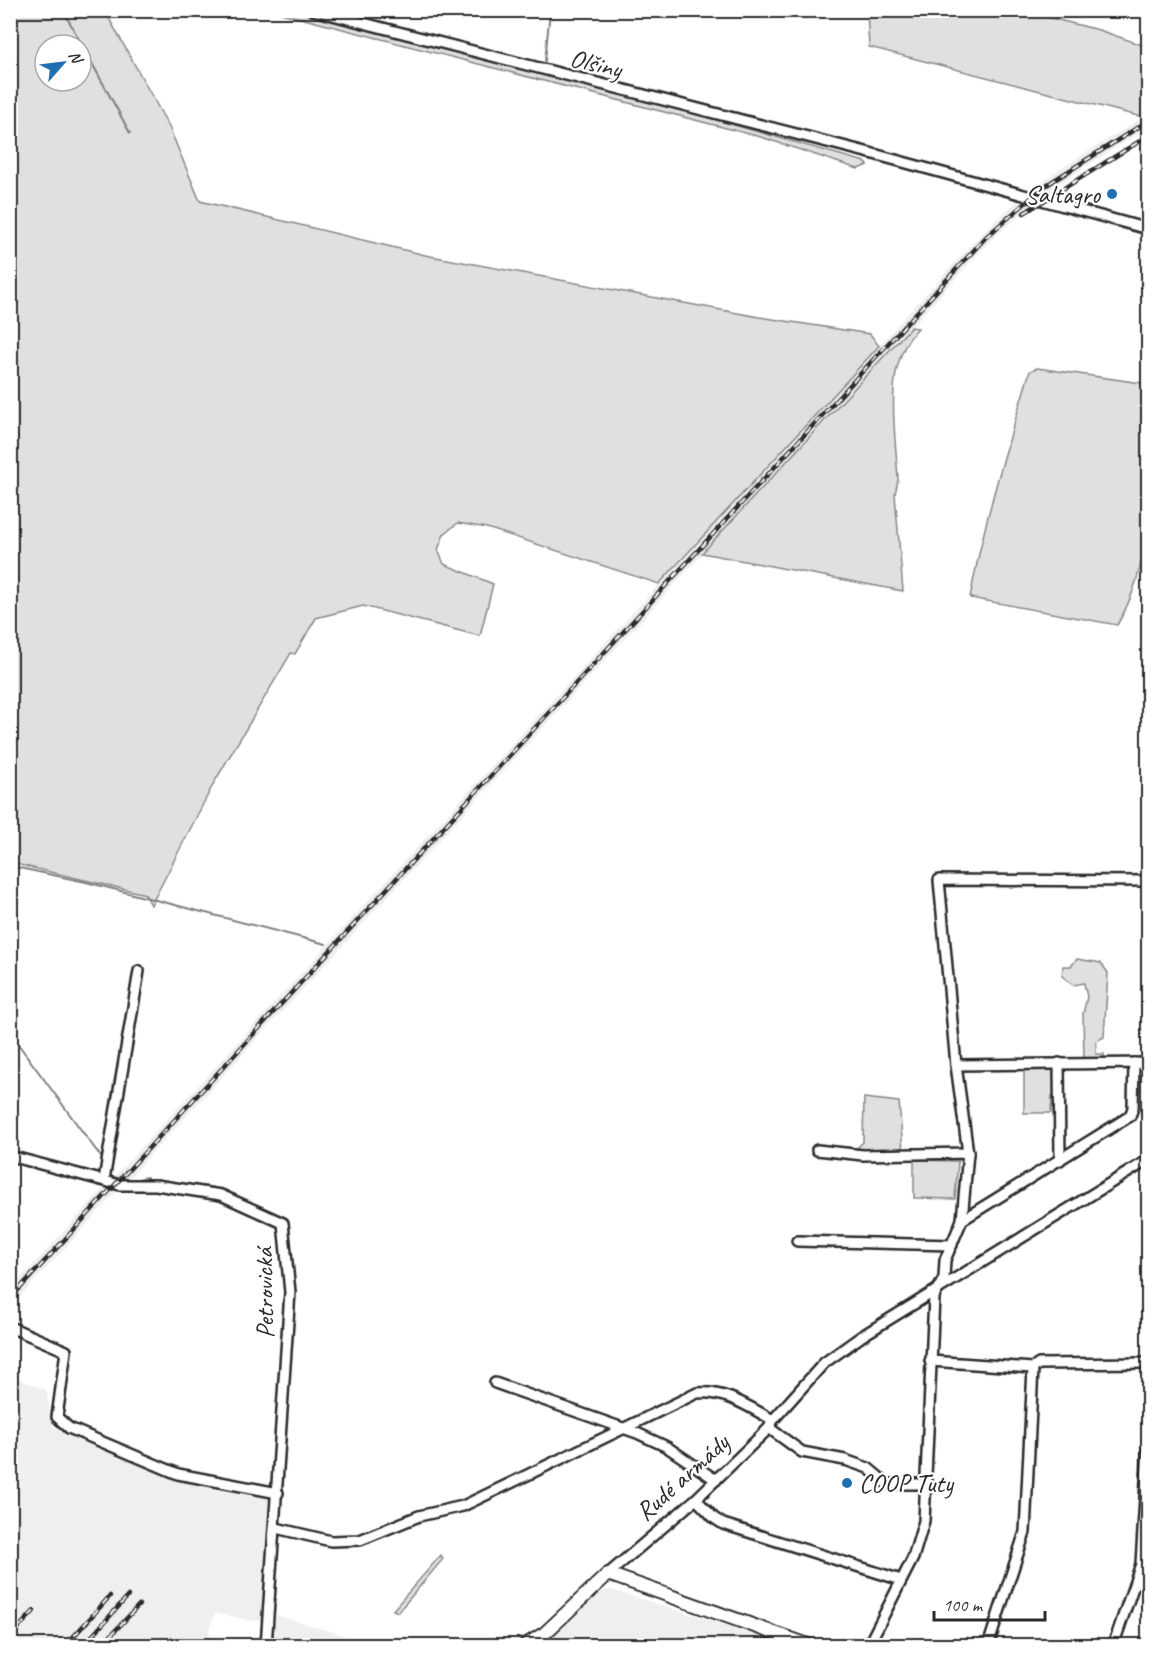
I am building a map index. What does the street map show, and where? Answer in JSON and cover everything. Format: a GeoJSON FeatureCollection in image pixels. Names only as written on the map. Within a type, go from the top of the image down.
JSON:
{"type":"FeatureCollection","features":[{"type":"Feature","properties":{"kind":"main road","name":"Rudé armády"},"geometry":{"type":"LineString","coordinates":[[524,1646],[545,1633],[608,1574]]}},
{"type":"Feature","properties":{"kind":"main road"},"geometry":{"type":"LineString","coordinates":[[608,1574],[811,1646]]}},
{"type":"Feature","properties":{"kind":"street","name":"Olšiny"},"geometry":{"type":"LineString","coordinates":[[313,10],[870,153],[1149,229]]}},
{"type":"Feature","properties":{"kind":"street"},"geometry":{"type":"LineString","coordinates":[[868,1646],[913,1558],[924,1521],[935,1291],[944,1278],[945,1260],[962,1220],[968,1153],[956,1065],[939,880],[1149,881]]}},
{"type":"Feature","properties":{"kind":"street"},"geometry":{"type":"LineString","coordinates":[[104,1180],[139,971]]}},
{"type":"Feature","properties":{"kind":"street"},"geometry":{"type":"LineString","coordinates":[[1059,1063],[1060,1160]]}},
{"type":"Feature","properties":{"kind":"street"},"geometry":{"type":"LineString","coordinates":[[962,1220],[1130,1116],[1133,1108],[1134,1063]]}},
{"type":"Feature","properties":{"kind":"street"},"geometry":{"type":"LineString","coordinates":[[956,1065],[1149,1063]]}},
{"type":"Feature","properties":{"kind":"street"},"geometry":{"type":"LineString","coordinates":[[817,1150],[863,1155],[968,1153]]}},
{"type":"Feature","properties":{"kind":"street","name":"Petrovická"},"geometry":{"type":"LineString","coordinates":[[10,1156],[120,1185],[156,1185],[221,1195],[283,1223],[290,1292],[276,1528],[266,1646]]}},
{"type":"Feature","properties":{"kind":"street","name":"Rudé armády"},"geometry":{"type":"LineString","coordinates":[[608,1574],[716,1480],[771,1424],[824,1363],[862,1336],[1149,1160]]}},
{"type":"Feature","properties":{"kind":"street"},"geometry":{"type":"LineString","coordinates":[[797,1241],[952,1245]]}},
{"type":"Feature","properties":{"kind":"street"},"geometry":{"type":"LineString","coordinates":[[10,1328],[66,1351],[57,1417],[69,1428],[178,1474],[278,1492]]}},
{"type":"Feature","properties":{"kind":"street"},"geometry":{"type":"LineString","coordinates":[[930,1361],[1033,1368],[1039,1364],[1149,1364]]}},
{"type":"Feature","properties":{"kind":"street"},"geometry":{"type":"LineString","coordinates":[[988,1646],[1025,1532],[1033,1368]]}},
{"type":"Feature","properties":{"kind":"street"},"geometry":{"type":"LineString","coordinates":[[495,1383],[626,1429],[667,1447],[716,1480]]}},
{"type":"Feature","properties":{"kind":"street"},"geometry":{"type":"LineString","coordinates":[[276,1528],[331,1541],[360,1540],[418,1516],[463,1506],[697,1393],[711,1392],[771,1424],[802,1452],[860,1465],[887,1484],[925,1484]]}},
{"type":"Feature","properties":{"kind":"street"},"geometry":{"type":"LineString","coordinates":[[1113,1646],[1141,1564],[1149,1447]]}},
{"type":"Feature","properties":{"kind":"street"},"geometry":{"type":"LineString","coordinates":[[696,1499],[723,1524],[901,1580]]}},
{"type":"Feature","properties":{"kind":"shaded area"},"geometry":{"type":"Polygon","coordinates":[[[11,10],[105,11],[169,127],[200,201],[425,255],[759,317],[870,334],[879,346],[659,584],[487,528],[458,523],[444,534],[438,550],[444,564],[493,584],[480,636],[363,606],[316,618],[295,654],[291,653],[215,781],[151,905],[145,894],[11,863],[11,10]]]}},
{"type":"Feature","properties":{"kind":"shaded area"},"geometry":{"type":"Polygon","coordinates":[[[273,11],[328,11],[865,162],[868,165],[858,169],[761,137],[273,11]]]}},
{"type":"Feature","properties":{"kind":"shaded area"},"geometry":{"type":"Polygon","coordinates":[[[867,11],[1022,11],[1099,30],[1148,47],[1148,114],[1138,116],[869,47],[867,11]]]}},
{"type":"Feature","properties":{"kind":"shaded area"},"geometry":{"type":"Polygon","coordinates":[[[1148,114],[1148,127],[1048,191],[990,241],[11,1307],[10,1290],[982,233],[1008,209],[1058,170],[1148,114]]]}},
{"type":"Feature","properties":{"kind":"shaded area"},"geometry":{"type":"Polygon","coordinates":[[[911,327],[918,328],[906,343],[899,361],[893,400],[898,480],[895,494],[903,591],[702,553],[911,327]]]}},
{"type":"Feature","properties":{"kind":"shaded area"},"geometry":{"type":"Polygon","coordinates":[[[1037,368],[1148,384],[1150,477],[1146,539],[1140,569],[1117,625],[970,598],[989,512],[1005,455],[1030,371],[1037,368]]]}},
{"type":"Feature","properties":{"kind":"shaded area"},"geometry":{"type":"Polygon","coordinates":[[[1077,959],[1101,963],[1108,973],[1104,1037],[1096,1041],[1096,1054],[1104,1054],[1104,1059],[1084,1059],[1083,1014],[1087,997],[1084,983],[1073,985],[1062,976],[1063,966],[1071,966],[1077,959]]]}},
{"type":"Feature","properties":{"kind":"shaded area"},"geometry":{"type":"Polygon","coordinates":[[[1024,1067],[1054,1068],[1056,1096],[1052,1096],[1051,1113],[1024,1113],[1024,1067]]]}},
{"type":"Feature","properties":{"kind":"shaded area"},"geometry":{"type":"Polygon","coordinates":[[[864,1098],[899,1102],[903,1151],[855,1150],[863,1142],[864,1098]]]}},
{"type":"Feature","properties":{"kind":"shaded area"},"geometry":{"type":"Polygon","coordinates":[[[914,1160],[958,1161],[955,1199],[914,1198],[914,1160]]]}},
{"type":"Feature","properties":{"kind":"shaded area"},"geometry":{"type":"Polygon","coordinates":[[[10,1376],[46,1390],[53,1427],[177,1478],[270,1496],[266,1620],[252,1621],[215,1613],[209,1628],[211,1645],[11,1645],[10,1376]]]}},
{"type":"Feature","properties":{"kind":"shaded area"},"geometry":{"type":"Polygon","coordinates":[[[441,1555],[443,1559],[398,1612],[393,1610],[441,1555]]]}},
{"type":"Feature","properties":{"kind":"shaded area"},"geometry":{"type":"Polygon","coordinates":[[[611,1590],[788,1645],[543,1645],[603,1591],[611,1590]]]}},
{"type":"Feature","properties":{"kind":"shaded area"},"geometry":{"type":"Polygon","coordinates":[[[276,1615],[376,1645],[272,1645],[276,1615]]]}},
{"type":"Feature","properties":{"kind":"waterway"},"geometry":{"type":"LineString","coordinates":[[63,10],[130,133]]}},
{"type":"Feature","properties":{"kind":"waterway"},"geometry":{"type":"LineString","coordinates":[[545,61],[550,10]]}},
{"type":"Feature","properties":{"kind":"waterway"},"geometry":{"type":"LineString","coordinates":[[10,866],[86,882],[326,944]]}},
{"type":"Feature","properties":{"kind":"waterway"},"geometry":{"type":"LineString","coordinates":[[10,1033],[101,1157]]}},
{"type":"Feature","properties":{"kind":"waterway"},"geometry":{"type":"LineString","coordinates":[[129,1181],[147,1177]]}},
{"type":"Feature","properties":{"kind":"railway"},"geometry":{"type":"LineString","coordinates":[[10,1299],[986,237],[1045,186],[1148,121]]}},
{"type":"Feature","properties":{"kind":"railway"},"geometry":{"type":"LineString","coordinates":[[1024,213],[1148,136]]}},
{"type":"Feature","properties":{"kind":"railway"},"geometry":{"type":"LineString","coordinates":[[65,1646],[110,1596]]}},
{"type":"Feature","properties":{"kind":"railway"},"geometry":{"type":"LineString","coordinates":[[83,1646],[128,1596]]}},
{"type":"Feature","properties":{"kind":"railway"},"geometry":{"type":"LineString","coordinates":[[101,1646],[139,1605]]}},
{"type":"Feature","properties":{"kind":"railway"},"geometry":{"type":"LineString","coordinates":[[10,1637],[34,1611]]}},
{"type":"Feature","properties":{"kind":"place","name":"Saltagro"},"geometry":{"type":"Point","coordinates":[1112,194]}},
{"type":"Feature","properties":{"kind":"place","name":"COOP Tuty"},"geometry":{"type":"Point","coordinates":[847,1483]}}]}
